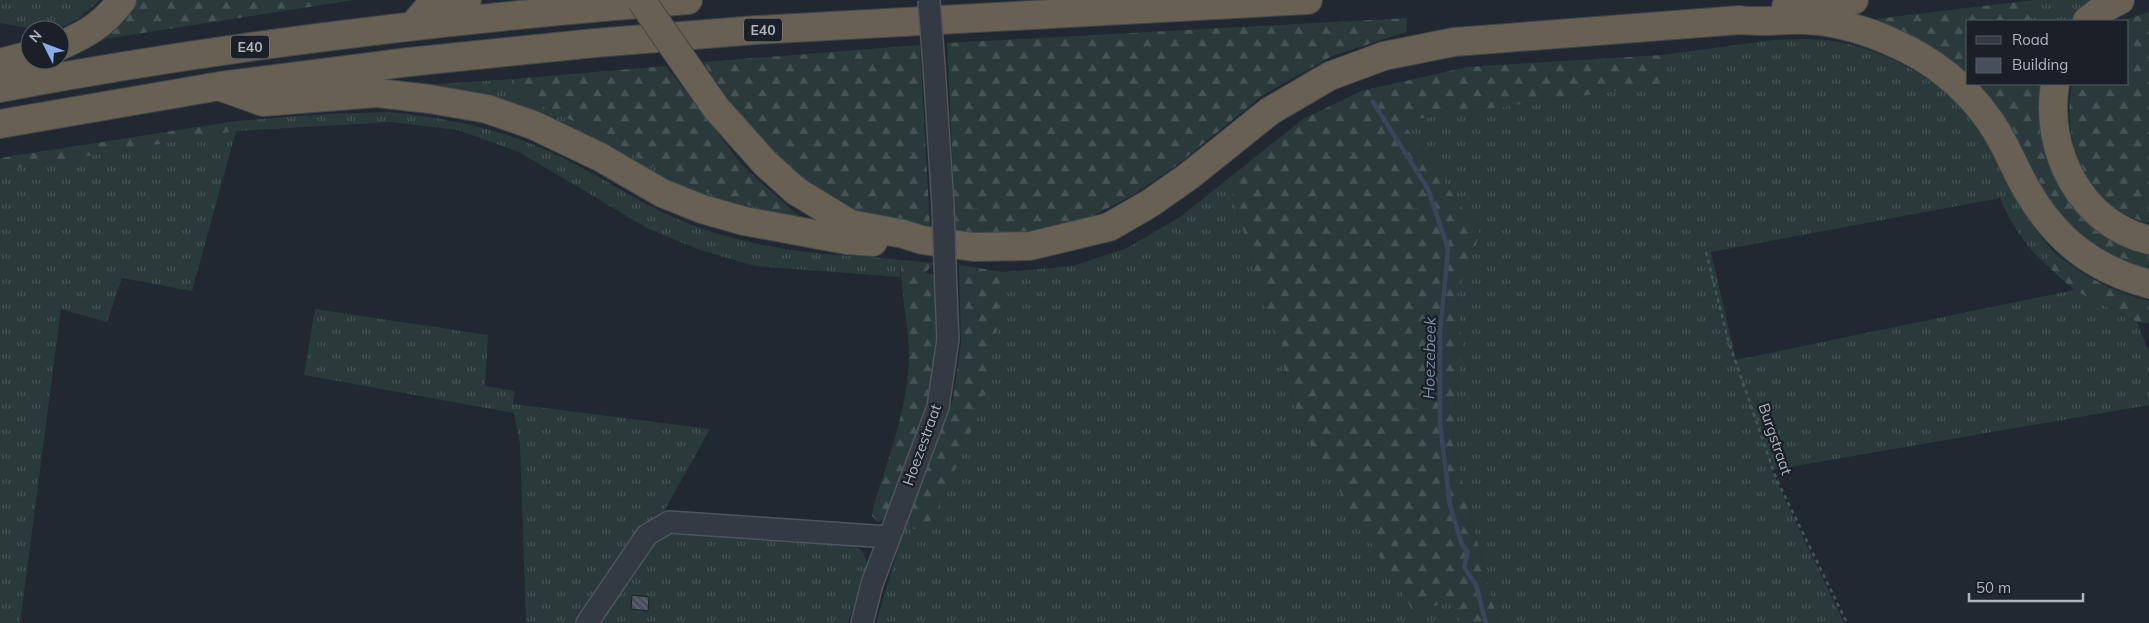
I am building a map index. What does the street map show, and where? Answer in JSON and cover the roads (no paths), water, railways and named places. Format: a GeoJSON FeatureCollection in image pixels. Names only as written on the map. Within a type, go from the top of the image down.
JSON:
{"type":"FeatureCollection","features":[{"type":"Feature","properties":{"kind":"highway"},"geometry":{"type":"LineString","coordinates":[[70,41],[91,32],[112,13],[122,0]]}},
{"type":"Feature","properties":{"kind":"highway"},"geometry":{"type":"LineString","coordinates":[[413,26],[431,5],[468,0]]}},
{"type":"Feature","properties":{"kind":"highway"},"geometry":{"type":"LineString","coordinates":[[641,0],[716,108],[765,164],[796,191],[850,224],[903,234],[922,240],[973,247],[1030,246],[1108,227],[1149,204],[1189,176],[1270,111],[1330,76],[1384,56],[1454,42],[1740,20],[1751,22],[1806,20],[1842,26],[1896,44],[1915,53],[1954,81],[1987,116],[2001,139],[2026,189],[2055,230],[2073,247],[2107,270],[2149,284]]}},
{"type":"Feature","properties":{"kind":"highway","name":"E40"},"geometry":{"type":"LineString","coordinates":[[0,88],[88,71],[235,49],[413,26],[569,9],[688,0]]}},
{"type":"Feature","properties":{"kind":"highway","name":"E40"},"geometry":{"type":"LineString","coordinates":[[0,124],[220,86],[409,62],[595,42],[756,30],[1308,0]]}},
{"type":"Feature","properties":{"kind":"highway"},"geometry":{"type":"LineString","coordinates":[[1740,20],[1753,11],[1854,0]]}},
{"type":"Feature","properties":{"kind":"highway"},"geometry":{"type":"LineString","coordinates":[[2088,20],[2101,10],[2120,0]]}},
{"type":"Feature","properties":{"kind":"highway"},"geometry":{"type":"LineString","coordinates":[[0,63],[20,58]]}},
{"type":"Feature","properties":{"kind":"highway"},"geometry":{"type":"LineString","coordinates":[[2055,85],[2053,101],[2054,124],[2068,175],[2079,192],[2103,217],[2130,234],[2149,240]]}},
{"type":"Feature","properties":{"kind":"highway"},"geometry":{"type":"LineString","coordinates":[[220,86],[264,102],[377,93],[430,99],[487,109],[533,125],[600,157],[662,193],[702,209],[744,221],[846,240],[901,244],[922,240]]}},
{"type":"Feature","properties":{"kind":"street","name":"Hoezestraat"},"geometry":{"type":"LineString","coordinates":[[862,623],[872,584],[888,537],[938,407],[948,339],[943,206],[929,0]]}},
{"type":"Feature","properties":{"kind":"street"},"geometry":{"type":"LineString","coordinates":[[587,623],[647,535],[669,522],[888,537]]}},
{"type":"Feature","properties":{"kind":"waterway","name":"Hoezebeek"},"geometry":{"type":"LineString","coordinates":[[1373,102],[1428,189],[1448,249],[1440,334],[1440,423],[1450,505],[1462,545],[1468,552],[1464,567],[1476,585],[1486,623]]}}]}
